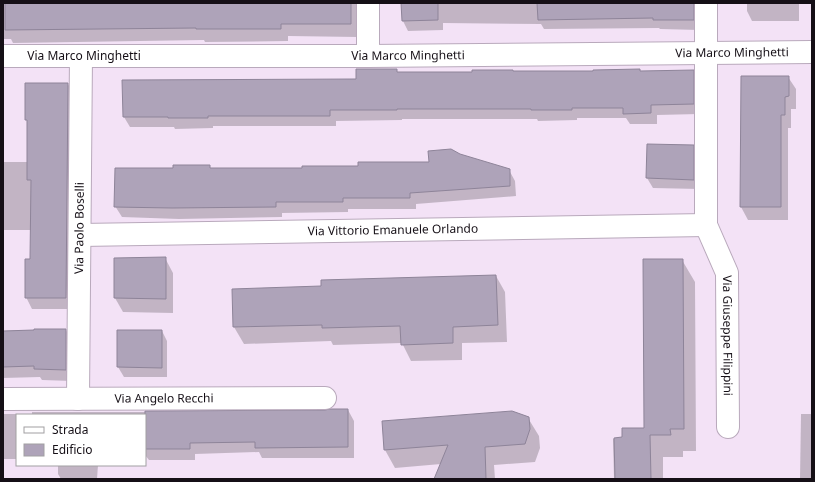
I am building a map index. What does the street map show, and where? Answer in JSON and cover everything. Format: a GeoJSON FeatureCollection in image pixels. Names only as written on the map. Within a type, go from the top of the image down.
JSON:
{"type":"FeatureCollection","features":[{"type":"Feature","properties":{"kind":"street"},"geometry":{"type":"LineString","coordinates":[[368,3],[368,56]]}},
{"type":"Feature","properties":{"kind":"street"},"geometry":{"type":"LineString","coordinates":[[706,3],[706,225]]}},
{"type":"Feature","properties":{"kind":"street","name":"Via Marco Minghetti"},"geometry":{"type":"LineString","coordinates":[[3,56],[368,56],[812,52]]}},
{"type":"Feature","properties":{"kind":"street","name":"Via Paolo Boselli"},"geometry":{"type":"LineString","coordinates":[[78,399],[81,56]]}},
{"type":"Feature","properties":{"kind":"street","name":"Via Vittorio Emanuele Orlando"},"geometry":{"type":"LineString","coordinates":[[80,235],[706,225]]}},
{"type":"Feature","properties":{"kind":"street","name":"Via Giuseppe Filippini"},"geometry":{"type":"LineString","coordinates":[[706,225],[728,273],[728,427]]}},
{"type":"Feature","properties":{"kind":"street","name":"Via Angelo Recchi"},"geometry":{"type":"LineString","coordinates":[[3,399],[325,398]]}},
{"type":"Feature","properties":{"kind":"building"},"geometry":{"type":"Polygon","coordinates":[[[5,3],[351,3],[351,24],[281,24],[281,29],[196,28],[5,30],[5,3]]]}},
{"type":"Feature","properties":{"kind":"building"},"geometry":{"type":"Polygon","coordinates":[[[401,3],[438,3],[438,20],[402,21],[401,3]]]}},
{"type":"Feature","properties":{"kind":"building"},"geometry":{"type":"Polygon","coordinates":[[[537,3],[694,3],[694,20],[653,20],[653,18],[538,20],[537,3]]]}},
{"type":"Feature","properties":{"kind":"building"},"geometry":{"type":"Polygon","coordinates":[[[356,69],[397,69],[397,72],[472,72],[472,70],[694,70],[694,104],[651,105],[651,113],[623,114],[623,108],[572,108],[572,110],[397,109],[330,110],[330,116],[208,116],[208,118],[123,117],[122,80],[356,79],[356,69]]]}},
{"type":"Feature","properties":{"kind":"building"},"geometry":{"type":"Polygon","coordinates":[[[741,76],[789,76],[789,96],[785,97],[785,115],[781,115],[781,207],[740,207],[741,76]]]}},
{"type":"Feature","properties":{"kind":"building"},"geometry":{"type":"Polygon","coordinates":[[[25,83],[68,83],[66,298],[25,298],[25,259],[30,259],[31,180],[27,180],[27,120],[25,120],[25,83]]]}},
{"type":"Feature","properties":{"kind":"building"},"geometry":{"type":"Polygon","coordinates":[[[647,144],[694,145],[694,180],[646,178],[647,144]]]}},
{"type":"Feature","properties":{"kind":"building"},"geometry":{"type":"Polygon","coordinates":[[[451,149],[460,154],[510,169],[510,186],[410,193],[410,198],[343,198],[343,202],[276,202],[276,207],[114,207],[115,168],[173,168],[173,165],[210,165],[210,168],[302,168],[302,166],[358,166],[358,162],[429,162],[428,151],[451,149]]]}},
{"type":"Feature","properties":{"kind":"building"},"geometry":{"type":"Polygon","coordinates":[[[166,257],[166,299],[114,298],[114,258],[166,257]]]}},
{"type":"Feature","properties":{"kind":"building"},"geometry":{"type":"Polygon","coordinates":[[[643,259],[683,259],[684,429],[670,429],[671,435],[650,435],[651,479],[615,479],[614,438],[622,437],[622,428],[644,428],[643,259]]]}},
{"type":"Feature","properties":{"kind":"building"},"geometry":{"type":"Polygon","coordinates":[[[496,275],[498,325],[453,327],[453,343],[401,345],[400,326],[322,328],[322,325],[233,327],[232,289],[321,286],[321,280],[496,275]]]}},
{"type":"Feature","properties":{"kind":"building"},"geometry":{"type":"Polygon","coordinates":[[[66,329],[66,370],[34,369],[34,366],[3,367],[3,331],[66,329]]]}},
{"type":"Feature","properties":{"kind":"building"},"geometry":{"type":"Polygon","coordinates":[[[117,330],[162,330],[162,368],[117,367],[117,330]]]}},
{"type":"Feature","properties":{"kind":"building"},"geometry":{"type":"Polygon","coordinates":[[[348,409],[348,447],[255,448],[255,442],[190,443],[190,449],[146,449],[145,411],[348,409]]]}},
{"type":"Feature","properties":{"kind":"building"},"geometry":{"type":"Polygon","coordinates":[[[512,411],[529,417],[530,429],[525,444],[485,447],[486,479],[434,479],[448,445],[384,450],[382,421],[512,411]]]}}]}
